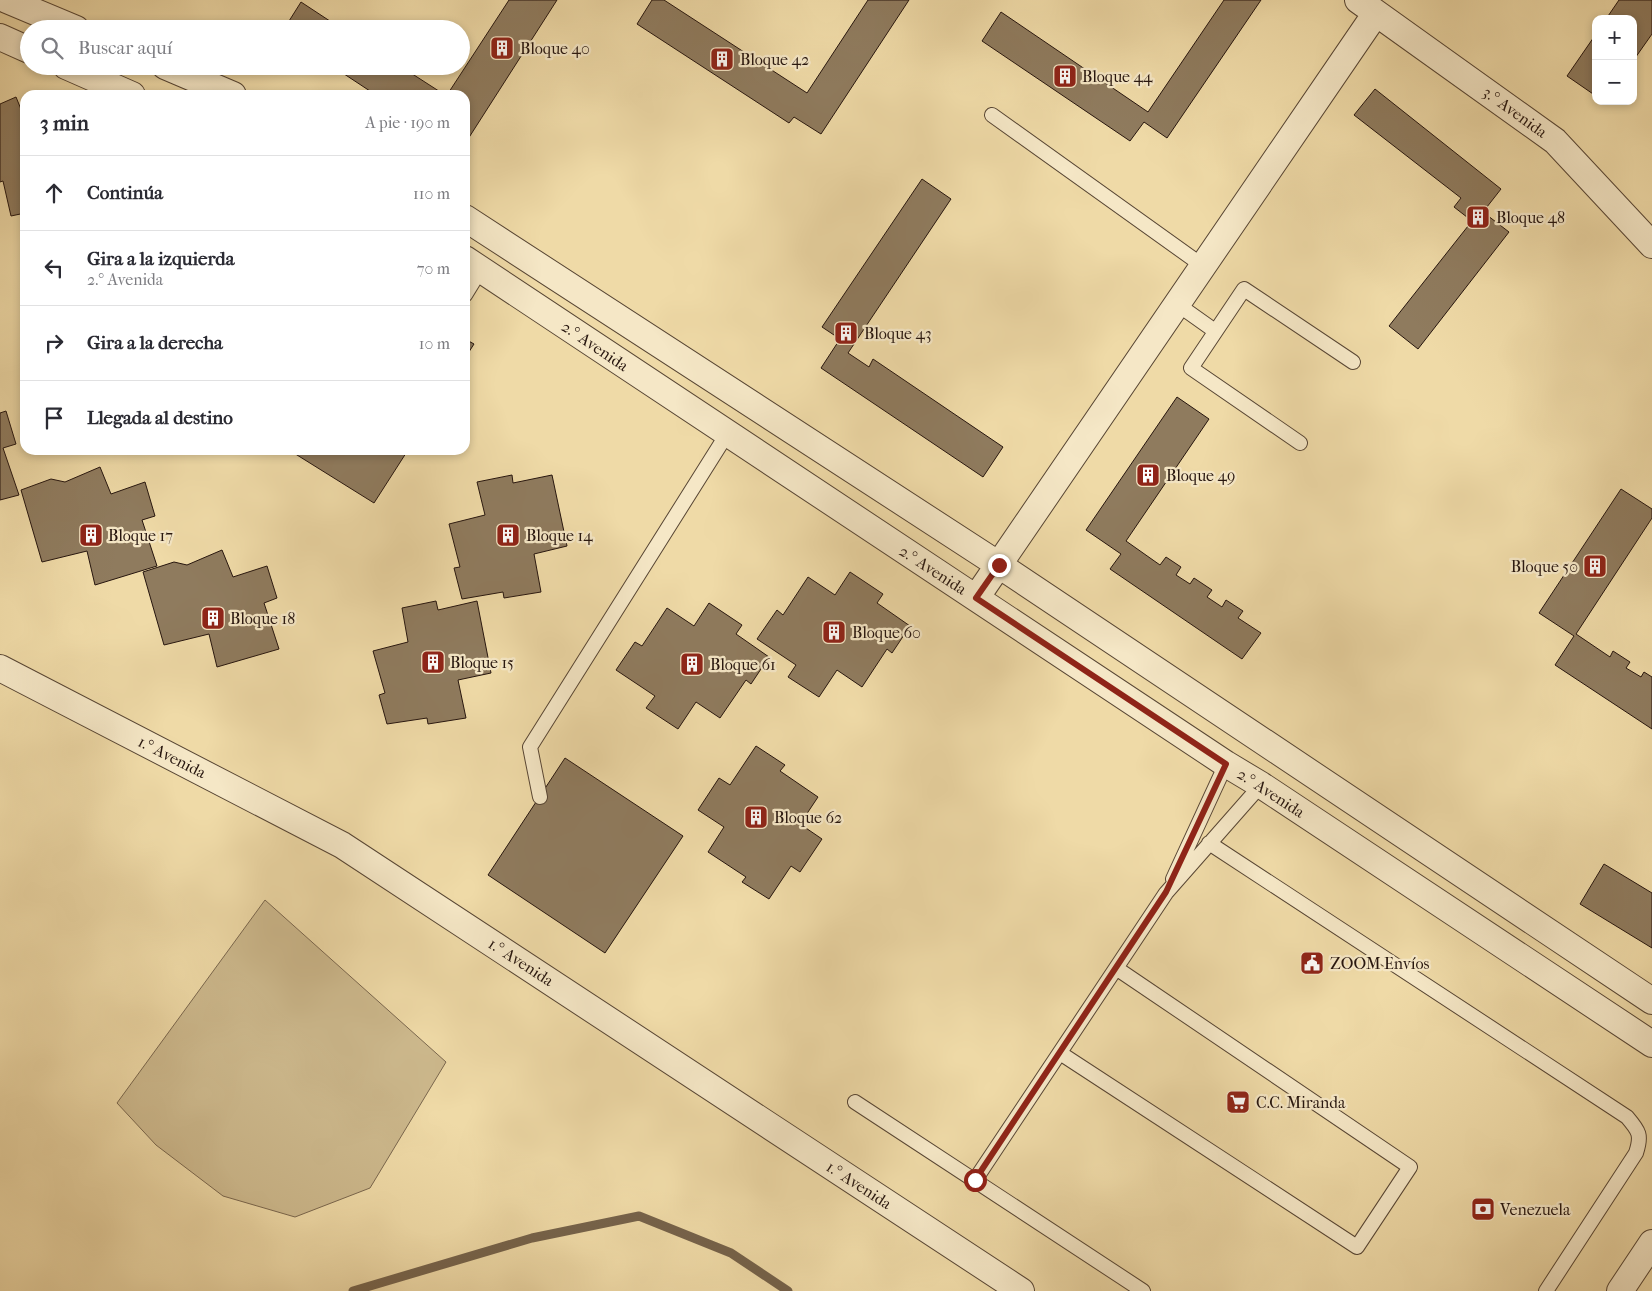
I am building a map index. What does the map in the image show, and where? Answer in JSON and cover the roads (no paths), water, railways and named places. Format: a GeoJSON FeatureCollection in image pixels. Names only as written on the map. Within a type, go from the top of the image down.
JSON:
{"type":"FeatureCollection","features":[{"type":"Feature","properties":{"kind":"street"},"geometry":{"type":"LineString","coordinates":[[8,0],[55,20]]}},
{"type":"Feature","properties":{"kind":"street"},"geometry":{"type":"LineString","coordinates":[[976,598],[1203,266],[1367,6]]}},
{"type":"Feature","properties":{"kind":"street","name":"3.° Avenida"},"geometry":{"type":"LineString","coordinates":[[1367,6],[1555,141],[1652,245]]}},
{"type":"Feature","properties":{"kind":"street"},"geometry":{"type":"LineString","coordinates":[[0,37],[20,46]]}},
{"type":"Feature","properties":{"kind":"street"},"geometry":{"type":"LineString","coordinates":[[86,75],[121,90]]}},
{"type":"Feature","properties":{"kind":"street"},"geometry":{"type":"LineString","coordinates":[[186,75],[221,90]]}},
{"type":"Feature","properties":{"kind":"street"},"geometry":{"type":"LineString","coordinates":[[470,221],[999,565],[1652,1001]]}},
{"type":"Feature","properties":{"kind":"street","name":"2.° Avenida"},"geometry":{"type":"LineString","coordinates":[[473,264],[727,434],[1652,1044]]}},
{"type":"Feature","properties":{"kind":"street","name":"1.° Avenida"},"geometry":{"type":"LineString","coordinates":[[0,668],[342,845],[1021,1291]]}},
{"type":"Feature","properties":{"kind":"street"},"geometry":{"type":"LineString","coordinates":[[1620,1291],[1652,1243]]}},
{"type":"Feature","properties":{"kind":"lane"},"geometry":{"type":"LineString","coordinates":[[992,115],[1203,266]]}},
{"type":"Feature","properties":{"kind":"lane"},"geometry":{"type":"LineString","coordinates":[[1300,443],[1190,368],[1244,289],[1353,362]]}},
{"type":"Feature","properties":{"kind":"lane"},"geometry":{"type":"LineString","coordinates":[[1177,304],[1215,331]]}},
{"type":"Feature","properties":{"kind":"lane"},"geometry":{"type":"LineString","coordinates":[[540,797],[530,747],[727,434]]}},
{"type":"Feature","properties":{"kind":"lane"},"geometry":{"type":"LineString","coordinates":[[1166,892],[1226,764]]}},
{"type":"Feature","properties":{"kind":"lane"},"geometry":{"type":"LineString","coordinates":[[975,1180],[1166,892],[1261,785]]}},
{"type":"Feature","properties":{"kind":"lane"},"geometry":{"type":"LineString","coordinates":[[1209,843],[1619,1112],[1637,1128],[1640,1140],[1636,1153],[1546,1291]]}},
{"type":"Feature","properties":{"kind":"lane"},"geometry":{"type":"LineString","coordinates":[[1060,1053],[1357,1247],[1410,1167],[1116,968]]}},
{"type":"Feature","properties":{"kind":"lane"},"geometry":{"type":"LineString","coordinates":[[855,1102],[1143,1291]]}},
{"type":"Feature","properties":{"kind":"waterway"},"geometry":{"type":"LineString","coordinates":[[353,1291],[532,1238],[639,1216],[731,1253],[788,1291]]}},
{"type":"Feature","properties":{"kind":"place","name":"Bloque 40"},"geometry":{"type":"Point","coordinates":[502,48]}},
{"type":"Feature","properties":{"kind":"place","name":"Bloque 42"},"geometry":{"type":"Point","coordinates":[722,59]}},
{"type":"Feature","properties":{"kind":"place","name":"Bloque 44"},"geometry":{"type":"Point","coordinates":[1065,76]}},
{"type":"Feature","properties":{"kind":"place","name":"Bloque 48"},"geometry":{"type":"Point","coordinates":[1478,217]}},
{"type":"Feature","properties":{"kind":"place","name":"Bloque 43"},"geometry":{"type":"Point","coordinates":[846,333]}},
{"type":"Feature","properties":{"kind":"place","name":"Bloque 49"},"geometry":{"type":"Point","coordinates":[1148,475]}},
{"type":"Feature","properties":{"kind":"place","name":"Bloque 17"},"geometry":{"type":"Point","coordinates":[91,535]}},
{"type":"Feature","properties":{"kind":"place","name":"Bloque 14"},"geometry":{"type":"Point","coordinates":[508,535]}},
{"type":"Feature","properties":{"kind":"place","name":"Bloque 50"},"geometry":{"type":"Point","coordinates":[1595,566]}},
{"type":"Feature","properties":{"kind":"place","name":"Bloque 18"},"geometry":{"type":"Point","coordinates":[213,618]}},
{"type":"Feature","properties":{"kind":"place","name":"Bloque 60"},"geometry":{"type":"Point","coordinates":[834,632]}},
{"type":"Feature","properties":{"kind":"place","name":"Bloque 15"},"geometry":{"type":"Point","coordinates":[433,662]}},
{"type":"Feature","properties":{"kind":"place","name":"Bloque 61"},"geometry":{"type":"Point","coordinates":[692,664]}},
{"type":"Feature","properties":{"kind":"place","name":"Bloque 62"},"geometry":{"type":"Point","coordinates":[756,817]}},
{"type":"Feature","properties":{"kind":"place","name":"ZOOM Envíos"},"geometry":{"type":"Point","coordinates":[1312,963]}},
{"type":"Feature","properties":{"kind":"place","name":"C.C. Miranda"},"geometry":{"type":"Point","coordinates":[1238,1102]}},
{"type":"Feature","properties":{"kind":"place","name":"Venezuela"},"geometry":{"type":"Point","coordinates":[1483,1209]}}]}
